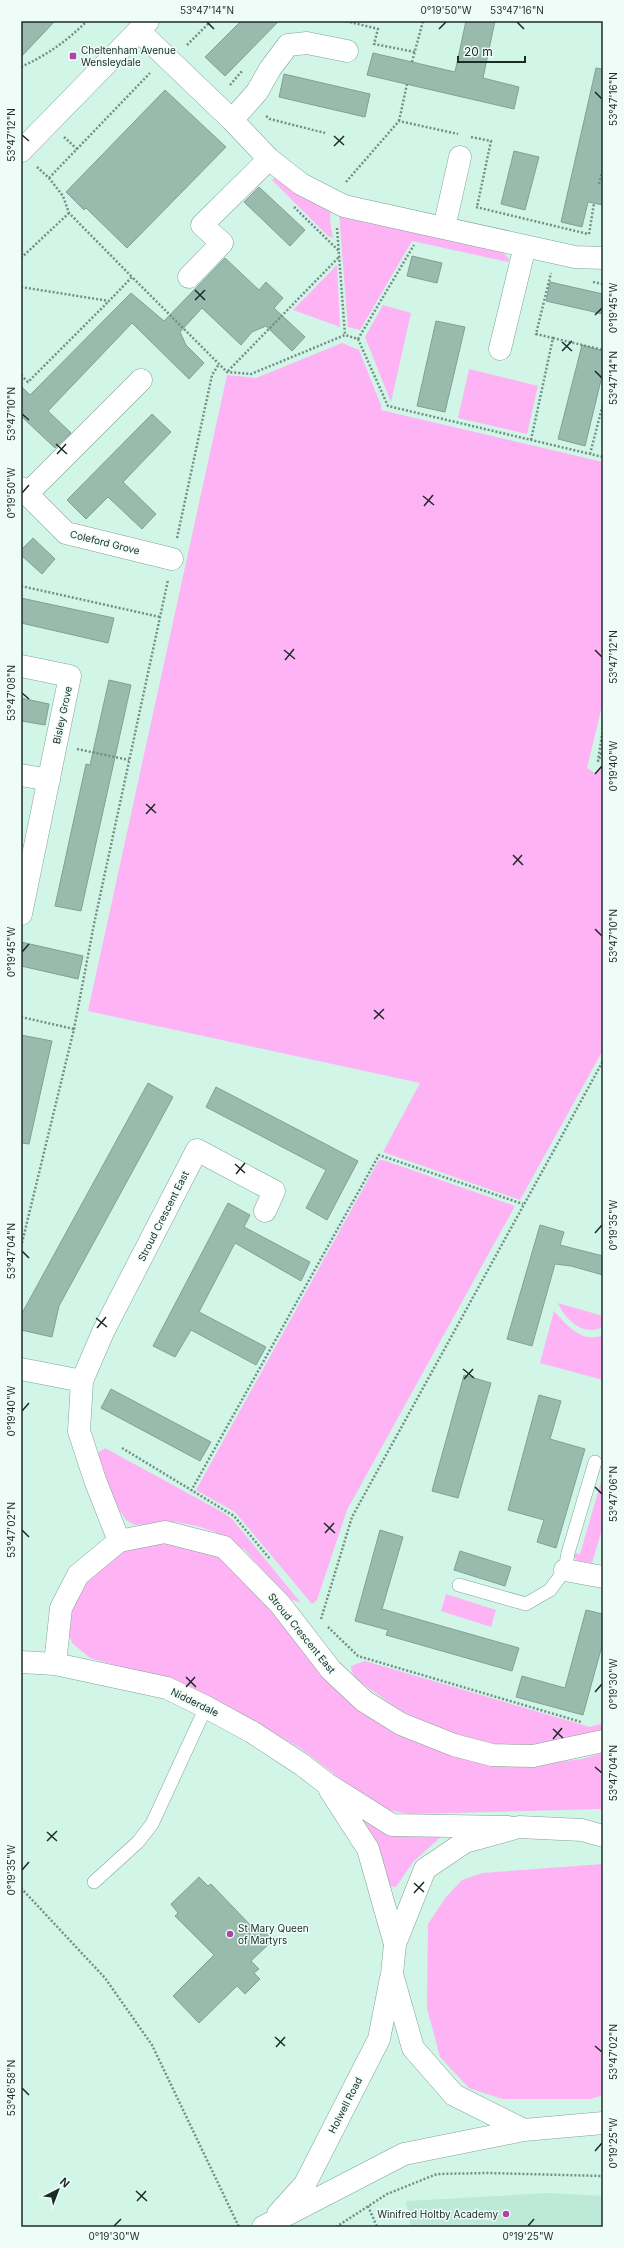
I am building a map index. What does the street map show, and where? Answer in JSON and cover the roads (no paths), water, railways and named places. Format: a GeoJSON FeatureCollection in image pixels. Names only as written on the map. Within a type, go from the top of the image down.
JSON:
{"type":"FeatureCollection","features":[{"type":"Feature","properties":{"kind":"street"},"geometry":{"type":"LineString","coordinates":[[27,157],[143,26],[166,56],[232,120],[269,159],[301,184],[344,206],[575,257],[603,258]]}},
{"type":"Feature","properties":{"kind":"street"},"geometry":{"type":"LineString","coordinates":[[232,120],[257,92],[270,69],[288,45],[308,43],[347,51]]}},
{"type":"Feature","properties":{"kind":"street"},"geometry":{"type":"LineString","coordinates":[[444,228],[460,157]]}},
{"type":"Feature","properties":{"kind":"street"},"geometry":{"type":"LineString","coordinates":[[189,277],[222,243],[202,225],[269,159]]}},
{"type":"Feature","properties":{"kind":"street"},"geometry":{"type":"LineString","coordinates":[[500,349],[525,246]]}},
{"type":"Feature","properties":{"kind":"street","name":"Coleford Grove"},"geometry":{"type":"LineString","coordinates":[[141,380],[24,491],[66,533],[172,559]]}},
{"type":"Feature","properties":{"kind":"street","name":"Bisley Grove"},"geometry":{"type":"LineString","coordinates":[[21,666],[70,676],[21,914]]}},
{"type":"Feature","properties":{"kind":"street"},"geometry":{"type":"LineString","coordinates":[[21,775],[49,780]]}},
{"type":"Feature","properties":{"kind":"street","name":"Stroud Crescent East"},"geometry":{"type":"LineString","coordinates":[[119,1542],[78,1431],[82,1381],[103,1332],[197,1150],[274,1191],[265,1211]]}},
{"type":"Feature","properties":{"kind":"street"},"geometry":{"type":"LineString","coordinates":[[21,1369],[82,1381]]}},
{"type":"Feature","properties":{"kind":"street","name":"Stroud Crescent East"},"geometry":{"type":"LineString","coordinates":[[55,1664],[61,1608],[78,1575],[119,1542],[166,1532],[224,1547],[280,1604],[331,1670],[364,1701],[401,1724],[454,1745],[492,1755],[533,1756],[603,1741]]}},
{"type":"Feature","properties":{"kind":"street"},"geometry":{"type":"LineString","coordinates":[[565,1570],[603,1577]]}},
{"type":"Feature","properties":{"kind":"street","name":"Nidderdale"},"geometry":{"type":"LineString","coordinates":[[21,1662],[55,1664],[167,1688],[206,1707],[258,1736],[301,1764],[327,1784],[392,1825],[519,1827],[582,1830]]}},
{"type":"Feature","properties":{"kind":"street","name":"Nidderdale"},"geometry":{"type":"LineString","coordinates":[[327,1784],[368,1848],[395,1944]]}},
{"type":"Feature","properties":{"kind":"street"},"geometry":{"type":"LineString","coordinates":[[582,1830],[603,1824]]}},
{"type":"Feature","properties":{"kind":"street"},"geometry":{"type":"LineString","coordinates":[[395,1944],[425,1869],[465,1842],[519,1827]]}},
{"type":"Feature","properties":{"kind":"street"},"geometry":{"type":"LineString","coordinates":[[582,1830],[603,1836]]}},
{"type":"Feature","properties":{"kind":"street","name":"Holwell Road"},"geometry":{"type":"LineString","coordinates":[[267,2225],[305,2184],[379,2039],[392,1974],[395,1944]]}},
{"type":"Feature","properties":{"kind":"street"},"geometry":{"type":"LineString","coordinates":[[392,1974],[413,2048],[454,2095],[524,2130]]}},
{"type":"Feature","properties":{"kind":"street","name":"Holwell Road"},"geometry":{"type":"LineString","coordinates":[[267,2225],[404,2154],[524,2130],[603,2123]]}},
{"type":"Feature","properties":{"kind":"lane"},"geometry":{"type":"LineString","coordinates":[[459,1585],[526,1604],[550,1590],[565,1570],[568,1553],[595,1462]]}},
{"type":"Feature","properties":{"kind":"lane"},"geometry":{"type":"LineString","coordinates":[[94,1882],[138,1842],[152,1824],[206,1707]]}},
{"type":"Feature","properties":{"kind":"place","name":"Cheltenham Avenue Wensleydale"},"geometry":{"type":"Point","coordinates":[73,56]}},
{"type":"Feature","properties":{"kind":"place","name":"St Mary Queen of Martyrs"},"geometry":{"type":"Point","coordinates":[230,1934]}},
{"type":"Feature","properties":{"kind":"place","name":"Winifred Holtby Academy"},"geometry":{"type":"Point","coordinates":[506,2214]}}]}
